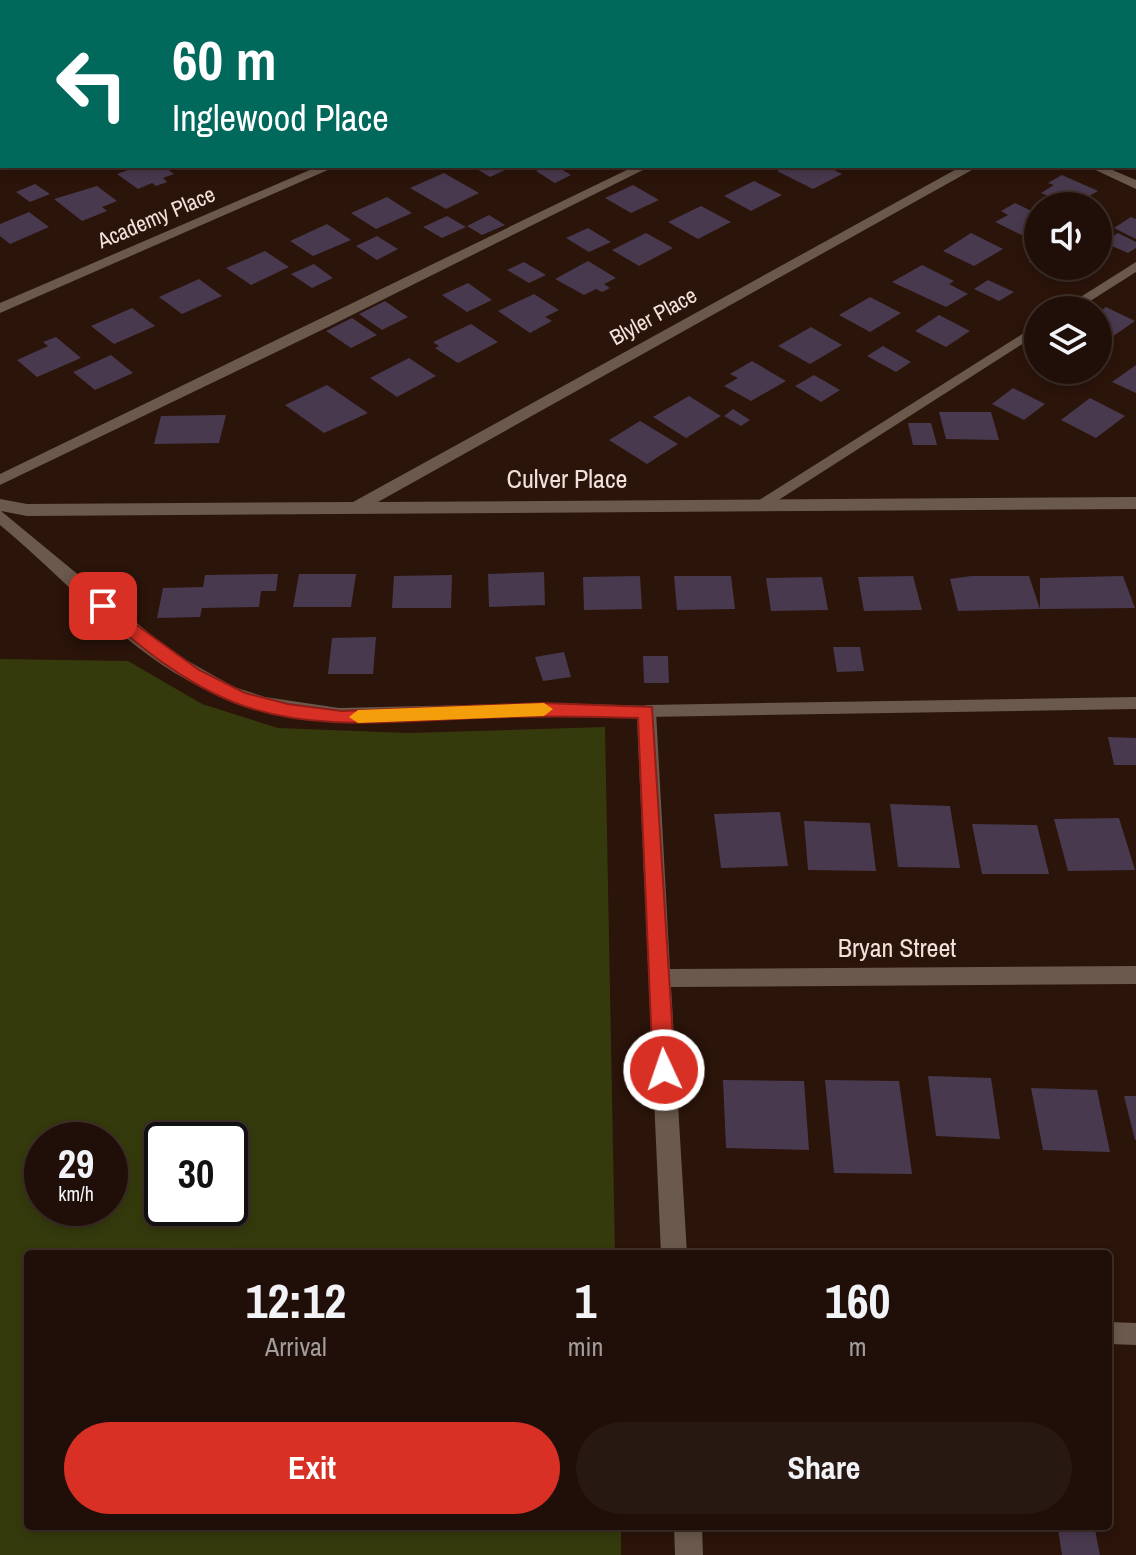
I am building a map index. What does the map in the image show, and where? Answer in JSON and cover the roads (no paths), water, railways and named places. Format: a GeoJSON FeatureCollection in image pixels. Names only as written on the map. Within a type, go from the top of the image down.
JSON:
{"type":"FeatureCollection","features":[{"type":"Feature","properties":{"kind":"street","name":"Academy Place"},"geometry":{"type":"LineString","coordinates":[[0,308],[325,168]]}},
{"type":"Feature","properties":{"kind":"street","name":"Blyler Place"},"geometry":{"type":"LineString","coordinates":[[357,507],[968,168]]}},
{"type":"Feature","properties":{"kind":"street","name":"Culver Place"},"geometry":{"type":"LineString","coordinates":[[0,505],[27,510],[1136,503]]}},
{"type":"Feature","properties":{"kind":"street"},"geometry":{"type":"LineString","coordinates":[[0,516],[50,556],[146,643],[193,675],[239,698],[288,711],[342,717],[543,709],[646,711],[674,1250]]}},
{"type":"Feature","properties":{"kind":"street","name":"Bryan Street"},"geometry":{"type":"LineString","coordinates":[[659,978],[1136,975]]}},
{"type":"Feature","properties":{"kind":"street"},"geometry":{"type":"LineString","coordinates":[[688,1530],[689,1555]]}},
{"type":"Feature","properties":{"kind":"lane"},"geometry":{"type":"LineString","coordinates":[[0,480],[462,258],[641,168]]}},
{"type":"Feature","properties":{"kind":"lane"},"geometry":{"type":"LineString","coordinates":[[1098,168],[1136,185]]}},
{"type":"Feature","properties":{"kind":"lane"},"geometry":{"type":"LineString","coordinates":[[1089,296],[1136,266]]}},
{"type":"Feature","properties":{"kind":"lane"},"geometry":{"type":"LineString","coordinates":[[761,504],[1024,337]]}},
{"type":"Feature","properties":{"kind":"lane"},"geometry":{"type":"LineString","coordinates":[[646,711],[1136,703]]}},
{"type":"Feature","properties":{"kind":"lane"},"geometry":{"type":"LineString","coordinates":[[1112,1333],[1136,1334]]}}]}
